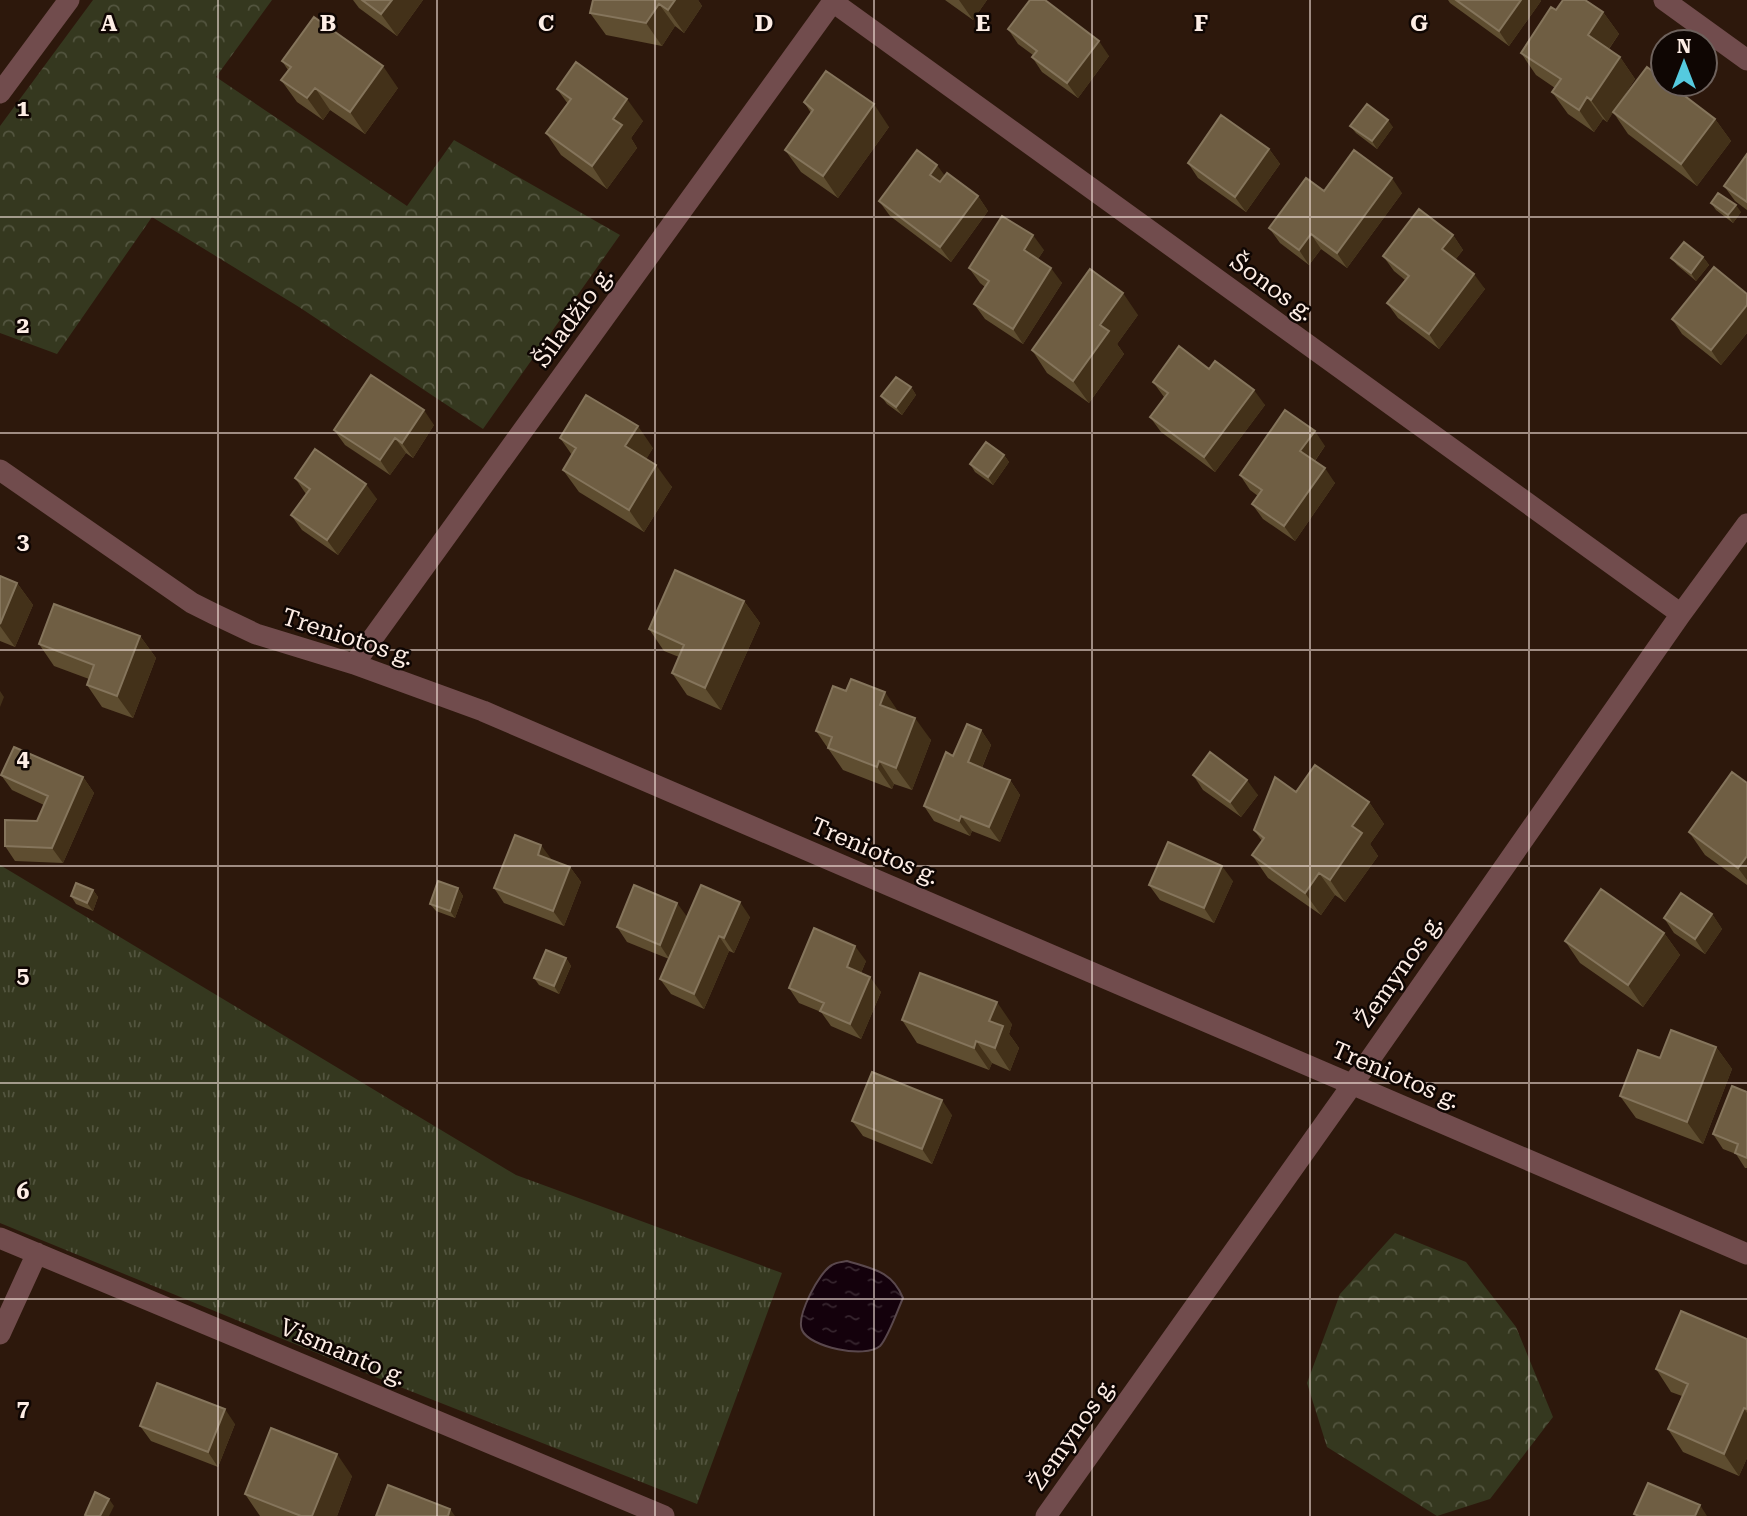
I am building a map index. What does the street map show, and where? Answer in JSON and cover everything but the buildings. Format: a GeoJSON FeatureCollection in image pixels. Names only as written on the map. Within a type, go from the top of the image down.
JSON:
{"type":"FeatureCollection","features":[{"type":"Feature","properties":{"kind":"street"},"geometry":{"type":"LineString","coordinates":[[0,93],[69,0]]}},
{"type":"Feature","properties":{"kind":"street"},"geometry":{"type":"LineString","coordinates":[[1664,0],[1747,60]]}},
{"type":"Feature","properties":{"kind":"street","name":"Šonos g."},"geometry":{"type":"LineString","coordinates":[[833,1],[1681,614]]}},
{"type":"Feature","properties":{"kind":"street","name":"Šiladžio g."},"geometry":{"type":"LineString","coordinates":[[354,664],[833,1]]}},
{"type":"Feature","properties":{"kind":"street","name":"Treniotos g."},"geometry":{"type":"LineString","coordinates":[[0,470],[192,603],[256,634],[354,664],[483,710],[1747,1254]]}},
{"type":"Feature","properties":{"kind":"street","name":"Žemynos g."},"geometry":{"type":"LineString","coordinates":[[1046,1516],[1747,524]]}},
{"type":"Feature","properties":{"kind":"street","name":"Vismanto g."},"geometry":{"type":"LineString","coordinates":[[0,1238],[664,1516]]}},
{"type":"Feature","properties":{"kind":"street"},"geometry":{"type":"LineString","coordinates":[[0,1334],[37,1254]]}},
{"type":"Feature","properties":{"kind":"green space"},"geometry":{"type":"Polygon","coordinates":[[[93,0],[272,0],[216,77],[407,206],[454,140],[620,235],[483,429],[299,307],[152,217],[57,354],[0,333],[0,126],[93,0]]]}},
{"type":"Feature","properties":{"kind":"green space"},"geometry":{"type":"Polygon","coordinates":[[[0,865],[516,1175],[782,1273],[697,1504],[390,1383],[0,1223],[0,865]]]}},
{"type":"Feature","properties":{"kind":"green space"},"geometry":{"type":"Polygon","coordinates":[[[1395,1233],[1466,1262],[1516,1327],[1553,1417],[1490,1499],[1437,1516],[1327,1447],[1307,1383],[1340,1294],[1395,1233]]]}},
{"type":"Feature","properties":{"kind":"water"},"geometry":{"type":"Polygon","coordinates":[[[847,1261],[881,1272],[899,1289],[903,1298],[886,1337],[880,1346],[873,1350],[851,1351],[826,1346],[815,1342],[802,1330],[802,1315],[815,1285],[832,1265],[847,1261]]]}}]}
